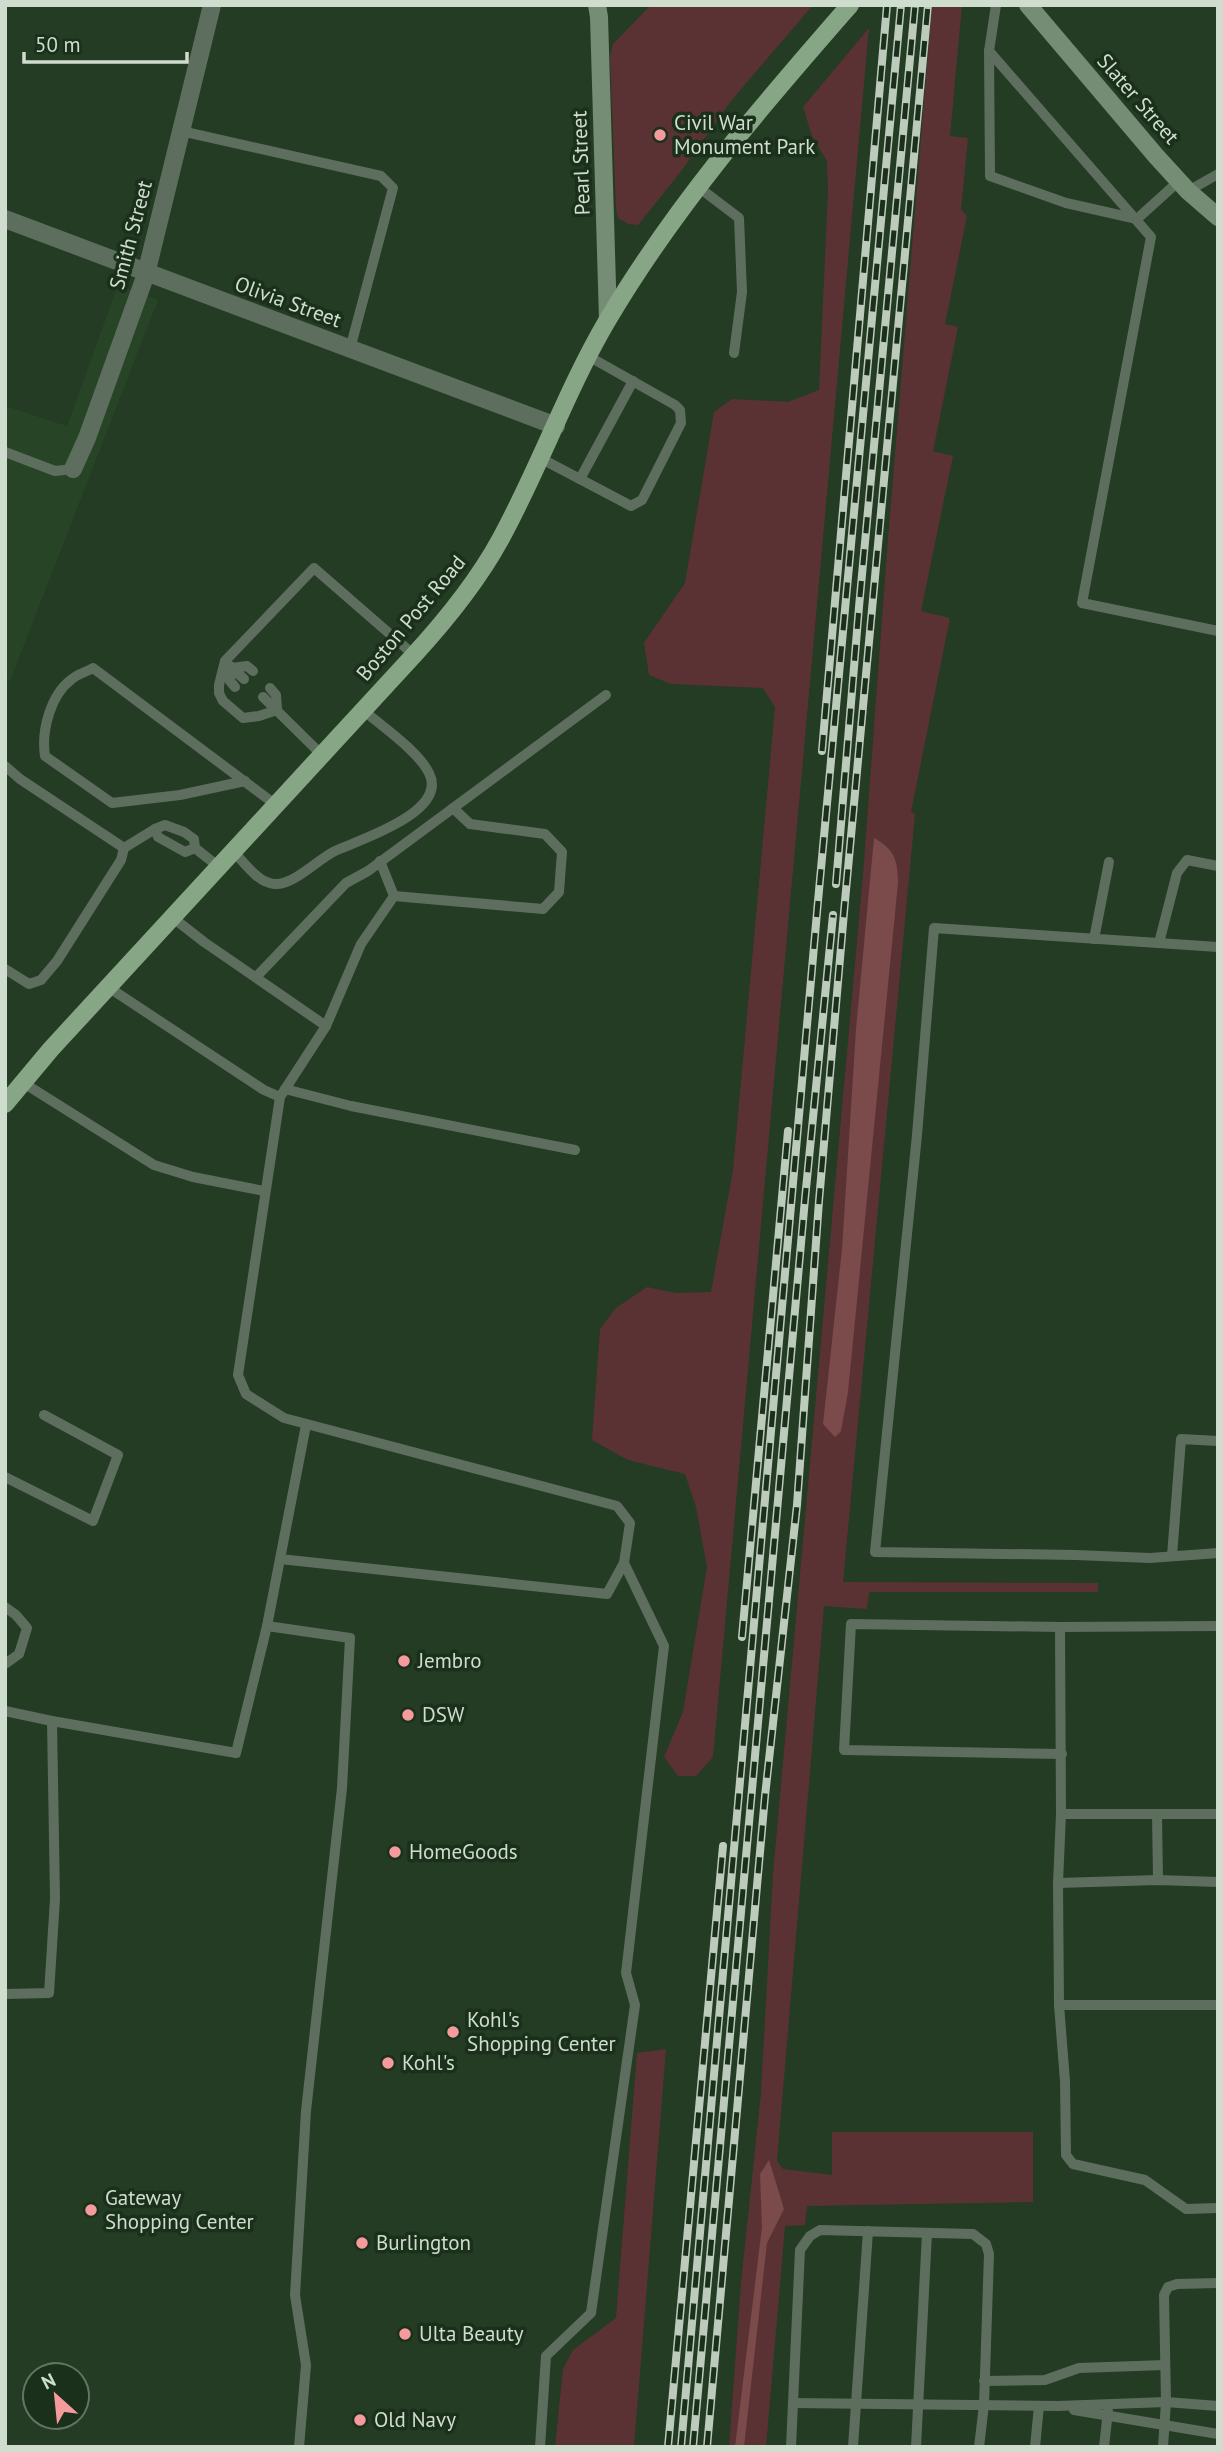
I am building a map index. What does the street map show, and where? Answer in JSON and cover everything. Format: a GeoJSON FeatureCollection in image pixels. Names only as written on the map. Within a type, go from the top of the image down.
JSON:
{"type":"FeatureCollection","features":[{"type":"Feature","properties":{"kind":"main road","name":"Boston Post Road"},"geometry":{"type":"LineString","coordinates":[[5,1104],[108,987],[414,655],[478,575],[499,542],[608,319],[697,186],[777,87],[850,5]]}},
{"type":"Feature","properties":{"kind":"street","name":"Smith Street"},"geometry":{"type":"LineString","coordinates":[[73,469],[87,438],[146,274],[212,5]]}},
{"type":"Feature","properties":{"kind":"street","name":"Pearl Street"},"geometry":{"type":"LineString","coordinates":[[597,5],[608,319]]}},
{"type":"Feature","properties":{"kind":"street","name":"Slater Street"},"geometry":{"type":"LineString","coordinates":[[1028,5],[1183,186],[1218,217]]}},
{"type":"Feature","properties":{"kind":"street","name":"Olivia Street"},"geometry":{"type":"LineString","coordinates":[[5,219],[555,426]]}},
{"type":"Feature","properties":{"kind":"lane"},"geometry":{"type":"LineString","coordinates":[[996,5],[989,51],[990,176],[1066,202],[1137,219],[1183,186],[1218,174]]}},
{"type":"Feature","properties":{"kind":"lane"},"geometry":{"type":"LineString","coordinates":[[989,51],[1151,237],[1082,603],[1218,631]]}},
{"type":"Feature","properties":{"kind":"lane"},"geometry":{"type":"LineString","coordinates":[[181,131],[381,176],[393,188],[350,349]]}},
{"type":"Feature","properties":{"kind":"lane"},"geometry":{"type":"LineString","coordinates":[[697,186],[739,218],[742,292],[734,354]]}},
{"type":"Feature","properties":{"kind":"lane"},"geometry":{"type":"LineString","coordinates":[[540,458],[631,506],[642,500],[681,423],[680,410],[675,405],[588,356]]}},
{"type":"Feature","properties":{"kind":"lane"},"geometry":{"type":"LineString","coordinates":[[580,479],[633,381]]}},
{"type":"Feature","properties":{"kind":"lane"},"geometry":{"type":"LineString","coordinates":[[5,452],[55,471],[73,469]]}},
{"type":"Feature","properties":{"kind":"lane"},"geometry":{"type":"LineString","coordinates":[[277,710],[243,718],[223,701],[219,685],[229,665],[314,568],[414,655]]}},
{"type":"Feature","properties":{"kind":"lane"},"geometry":{"type":"LineString","coordinates":[[229,665],[247,666],[244,679],[230,681],[229,665]]}},
{"type":"Feature","properties":{"kind":"lane"},"geometry":{"type":"LineString","coordinates":[[245,781],[180,796],[113,803],[45,756],[43,742],[54,699],[72,679],[93,668],[276,804]]}},
{"type":"Feature","properties":{"kind":"lane"},"geometry":{"type":"LineString","coordinates":[[257,976],[346,883],[606,695]]}},
{"type":"Feature","properties":{"kind":"lane"},"geometry":{"type":"LineString","coordinates":[[263,697],[322,755]]}},
{"type":"Feature","properties":{"kind":"lane"},"geometry":{"type":"LineString","coordinates":[[233,851],[262,880],[274,884],[286,883],[330,853],[388,830],[428,799],[433,786],[430,775],[420,760],[363,710]]}},
{"type":"Feature","properties":{"kind":"lane"},"geometry":{"type":"LineString","coordinates":[[5,766],[20,779],[124,848]]}},
{"type":"Feature","properties":{"kind":"lane"},"geometry":{"type":"LineString","coordinates":[[394,896],[542,909],[559,892],[562,852],[545,834],[470,824],[453,808]]}},
{"type":"Feature","properties":{"kind":"lane"},"geometry":{"type":"LineString","coordinates":[[5,968],[29,984],[41,979],[57,961],[121,860],[124,848],[155,829],[164,825],[184,832],[194,839],[195,848],[219,867]]}},
{"type":"Feature","properties":{"kind":"lane"},"geometry":{"type":"LineString","coordinates":[[155,829],[158,837],[185,852],[195,848]]}},
{"type":"Feature","properties":{"kind":"lane"},"geometry":{"type":"LineString","coordinates":[[1159,943],[1177,873],[1187,860],[1218,866]]}},
{"type":"Feature","properties":{"kind":"lane"},"geometry":{"type":"LineString","coordinates":[[380,861],[394,896]]}},
{"type":"Feature","properties":{"kind":"lane"},"geometry":{"type":"LineString","coordinates":[[1094,939],[1109,862]]}},
{"type":"Feature","properties":{"kind":"lane"},"geometry":{"type":"LineString","coordinates":[[280,1559],[607,1594],[624,1563],[630,1523],[617,1506],[284,1419],[246,1394],[238,1375],[264,1191],[283,1093],[327,1026],[360,944],[394,896]]}},
{"type":"Feature","properties":{"kind":"lane"},"geometry":{"type":"LineString","coordinates":[[172,918],[327,1026]]}},
{"type":"Feature","properties":{"kind":"lane"},"geometry":{"type":"LineString","coordinates":[[1218,947],[934,928],[917,1135],[875,1552],[1150,1558],[1218,1553]]}},
{"type":"Feature","properties":{"kind":"lane"},"geometry":{"type":"LineString","coordinates":[[108,987],[264,1090],[575,1150]]}},
{"type":"Feature","properties":{"kind":"lane"},"geometry":{"type":"LineString","coordinates":[[22,1083],[154,1165],[193,1177],[264,1191]]}},
{"type":"Feature","properties":{"kind":"lane"},"geometry":{"type":"LineString","coordinates":[[5,1477],[93,1521],[118,1455],[44,1415]]}},
{"type":"Feature","properties":{"kind":"lane"},"geometry":{"type":"LineString","coordinates":[[5,1711],[236,1753],[267,1626],[306,1425]]}},
{"type":"Feature","properties":{"kind":"lane"},"geometry":{"type":"LineString","coordinates":[[1172,1556],[1181,1439],[1218,1441]]}},
{"type":"Feature","properties":{"kind":"lane"},"geometry":{"type":"LineString","coordinates":[[540,2447],[546,2356],[590,2313],[635,2006],[626,1973],[664,1646],[624,1563]]}},
{"type":"Feature","properties":{"kind":"lane"},"geometry":{"type":"LineString","coordinates":[[5,1607],[27,1628],[19,1654],[5,1664]]}},
{"type":"Feature","properties":{"kind":"lane"},"geometry":{"type":"LineString","coordinates":[[1062,1754],[844,1751],[851,1624],[1218,1626]]}},
{"type":"Feature","properties":{"kind":"lane"},"geometry":{"type":"LineString","coordinates":[[267,1626],[350,1638],[342,1788],[306,2111],[295,2295],[306,2365],[299,2447]]}},
{"type":"Feature","properties":{"kind":"lane"},"geometry":{"type":"LineString","coordinates":[[1060,1627],[1062,1754],[1058,1883],[1059,2005],[1065,2081],[1066,2155],[1073,2164],[1145,2180],[1186,2208],[1218,2208]]}},
{"type":"Feature","properties":{"kind":"lane"},"geometry":{"type":"LineString","coordinates":[[5,1994],[50,1993],[55,1899],[52,1721]]}},
{"type":"Feature","properties":{"kind":"lane"},"geometry":{"type":"LineString","coordinates":[[1061,1814],[1218,1814]]}},
{"type":"Feature","properties":{"kind":"lane"},"geometry":{"type":"LineString","coordinates":[[1157,1814],[1158,1880]]}},
{"type":"Feature","properties":{"kind":"lane"},"geometry":{"type":"LineString","coordinates":[[1058,1883],[1158,1880],[1218,1882]]}},
{"type":"Feature","properties":{"kind":"lane"},"geometry":{"type":"LineString","coordinates":[[1059,2005],[1218,2005]]}},
{"type":"Feature","properties":{"kind":"lane"},"geometry":{"type":"LineString","coordinates":[[791,2447],[800,2250],[810,2236],[820,2230],[973,2234],[986,2244],[989,2254],[984,2405],[979,2447]]}},
{"type":"Feature","properties":{"kind":"lane"},"geometry":{"type":"LineString","coordinates":[[853,2447],[867,2231]]}},
{"type":"Feature","properties":{"kind":"lane"},"geometry":{"type":"LineString","coordinates":[[916,2447],[927,2233]]}},
{"type":"Feature","properties":{"kind":"lane"},"geometry":{"type":"LineString","coordinates":[[1163,2447],[1166,2402],[1164,2295],[1168,2287],[1177,2284],[1218,2283]]}},
{"type":"Feature","properties":{"kind":"lane"},"geometry":{"type":"LineString","coordinates":[[984,2381],[1045,2380],[1079,2368],[1165,2365]]}},
{"type":"Feature","properties":{"kind":"lane"},"geometry":{"type":"LineString","coordinates":[[793,2403],[1058,2406],[1166,2402],[1218,2406]]}},
{"type":"Feature","properties":{"kind":"lane"},"geometry":{"type":"LineString","coordinates":[[1104,2447],[1109,2404]]}},
{"type":"Feature","properties":{"kind":"lane"},"geometry":{"type":"LineString","coordinates":[[1035,2447],[1040,2406]]}},
{"type":"Feature","properties":{"kind":"lane"},"geometry":{"type":"LineString","coordinates":[[1058,2406],[1107,2417],[1218,2434]]}},
{"type":"Feature","properties":{"kind":"shaded area","name":"Civil War Monument Park"},"geometry":{"type":"Polygon","coordinates":[[[651,5],[813,5],[731,101],[682,170],[638,225],[628,224],[618,218],[616,208],[610,56],[613,44],[651,5]]]}},
{"type":"Feature","properties":{"kind":"shaded area"},"geometry":{"type":"Polygon","coordinates":[[[932,5],[962,5],[950,136],[968,138],[961,209],[967,216],[945,324],[958,327],[933,451],[953,456],[921,611],[950,618],[911,812],[915,814],[843,1582],[1098,1583],[1098,1592],[869,1592],[867,1609],[824,1606],[777,2161],[783,2169],[832,2175],[832,2132],[1033,2132],[1033,2202],[807,2206],[805,2225],[785,2226],[766,2447],[729,2447],[741,2283],[761,2093],[773,1874],[863,875],[932,5]]]}},
{"type":"Feature","properties":{"kind":"shaded area"},"geometry":{"type":"Polygon","coordinates":[[[869,28],[713,1757],[696,1776],[678,1776],[664,1757],[683,1712],[707,1567],[696,1507],[685,1474],[628,1460],[592,1440],[600,1329],[616,1308],[647,1287],[676,1293],[711,1292],[733,1170],[775,707],[763,688],[671,684],[649,675],[644,643],[685,583],[714,412],[732,399],[788,402],[819,390],[827,161],[812,136],[803,107],[869,28]]]}},
{"type":"Feature","properties":{"kind":"shaded area"},"geometry":{"type":"Polygon","coordinates":[[[118,285],[158,300],[10,681],[5,677],[5,406],[67,426],[118,285]]]}},
{"type":"Feature","properties":{"kind":"shaded area"},"geometry":{"type":"Polygon","coordinates":[[[874,838],[894,856],[898,883],[848,1392],[841,1431],[835,1437],[823,1424],[842,1249],[856,1029],[874,838]]]}},
{"type":"Feature","properties":{"kind":"shaded area"},"geometry":{"type":"Polygon","coordinates":[[[666,2049],[634,2447],[555,2447],[563,2369],[573,2350],[616,2318],[637,2053],[666,2049]]]}},
{"type":"Feature","properties":{"kind":"shaded area"},"geometry":{"type":"Polygon","coordinates":[[[769,2160],[784,2209],[767,2243],[744,2447],[735,2447],[762,2227],[760,2174],[769,2160]]]}},
{"type":"Feature","properties":{"kind":"railway"},"geometry":{"type":"LineString","coordinates":[[822,751],[887,5]]}},
{"type":"Feature","properties":{"kind":"railway"},"geometry":{"type":"LineString","coordinates":[[681,2447],[818,901],[901,5]]}},
{"type":"Feature","properties":{"kind":"railway"},"geometry":{"type":"LineString","coordinates":[[836,884],[915,5]]}},
{"type":"Feature","properties":{"kind":"railway"},"geometry":{"type":"LineString","coordinates":[[707,2447],[765,1796],[797,1505],[819,1201],[845,901],[928,5]]}},
{"type":"Feature","properties":{"kind":"railway"},"geometry":{"type":"LineString","coordinates":[[693,2447],[833,915]]}},
{"type":"Feature","properties":{"kind":"railway"},"geometry":{"type":"LineString","coordinates":[[742,1637],[788,1131]]}},
{"type":"Feature","properties":{"kind":"railway"},"geometry":{"type":"LineString","coordinates":[[668,2447],[723,1846]]}},
{"type":"Feature","properties":{"kind":"place","name":"Civil War Monument Park"},"geometry":{"type":"Point","coordinates":[660,135]}},
{"type":"Feature","properties":{"kind":"place","name":"Jembro"},"geometry":{"type":"Point","coordinates":[404,1661]}},
{"type":"Feature","properties":{"kind":"place","name":"DSW"},"geometry":{"type":"Point","coordinates":[408,1715]}},
{"type":"Feature","properties":{"kind":"place","name":"HomeGoods"},"geometry":{"type":"Point","coordinates":[395,1852]}},
{"type":"Feature","properties":{"kind":"place","name":"Kohl's Shopping Center"},"geometry":{"type":"Point","coordinates":[453,2032]}},
{"type":"Feature","properties":{"kind":"place","name":"Kohl's"},"geometry":{"type":"Point","coordinates":[388,2063]}},
{"type":"Feature","properties":{"kind":"place","name":"Gateway Shopping Center"},"geometry":{"type":"Point","coordinates":[91,2210]}},
{"type":"Feature","properties":{"kind":"place","name":"Burlington"},"geometry":{"type":"Point","coordinates":[362,2243]}},
{"type":"Feature","properties":{"kind":"place","name":"Ulta Beauty"},"geometry":{"type":"Point","coordinates":[405,2334]}},
{"type":"Feature","properties":{"kind":"place","name":"Old Navy"},"geometry":{"type":"Point","coordinates":[360,2420]}}]}
